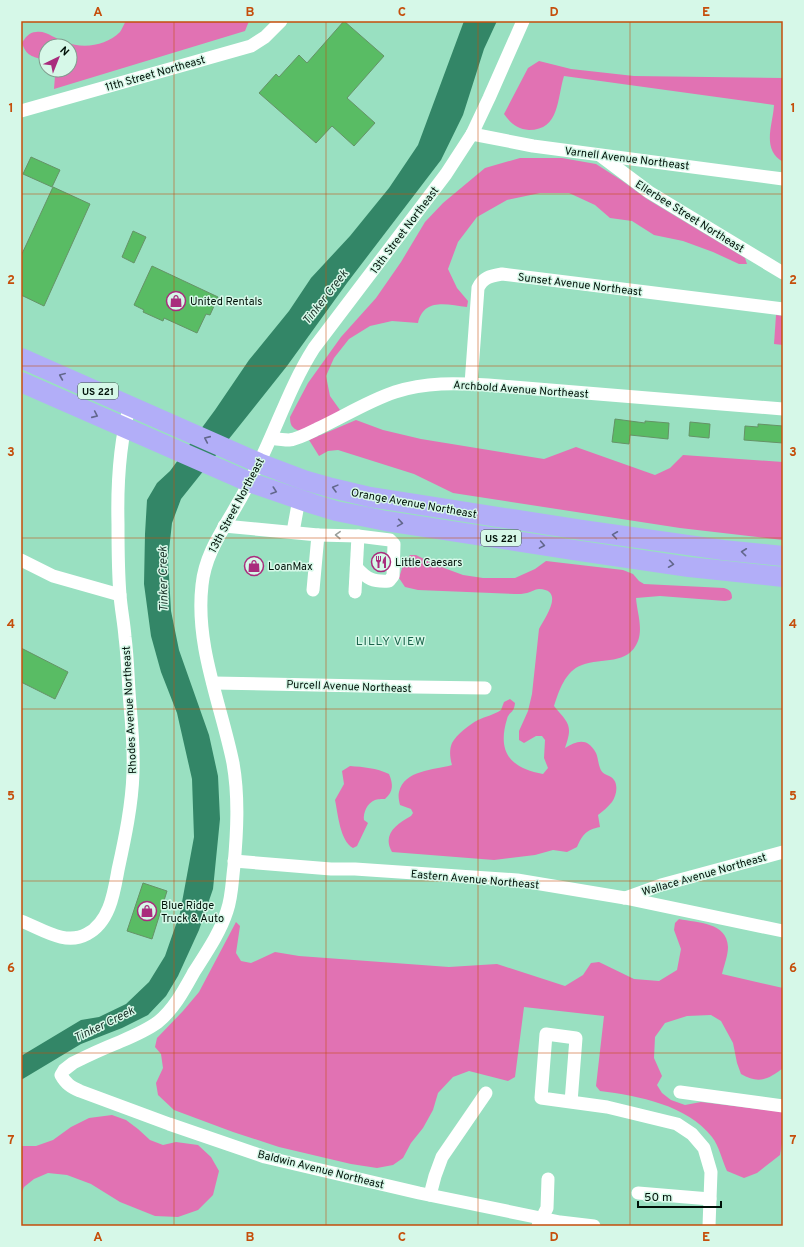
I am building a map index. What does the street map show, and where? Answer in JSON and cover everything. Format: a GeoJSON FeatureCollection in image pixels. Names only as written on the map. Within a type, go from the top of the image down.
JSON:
{"type":"FeatureCollection","features":[{"type":"Feature","properties":{"kind":"highway","name":"Orange Avenue Northeast"},"geometry":{"type":"LineString","coordinates":[[21,358],[259,463],[304,480],[370,497],[582,530],[723,550],[783,556]]}},
{"type":"Feature","properties":{"kind":"highway","name":"Orange Avenue Northeast"},"geometry":{"type":"LineString","coordinates":[[21,382],[249,482],[329,509],[368,518],[580,551],[704,569],[783,577]]}},
{"type":"Feature","properties":{"kind":"street","name":"11th Street Northeast"},"geometry":{"type":"LineString","coordinates":[[21,111],[250,46],[265,37],[281,21]]}},
{"type":"Feature","properties":{"kind":"street","name":"13th Street Northeast"},"geometry":{"type":"LineString","coordinates":[[62,1075],[64,1070],[72,1063],[143,1032],[158,1022],[171,1009],[211,945],[228,909],[234,861],[237,812],[236,785],[233,764],[202,637],[202,586],[209,556],[259,463],[289,394],[311,353],[446,174],[472,134],[523,21]]}},
{"type":"Feature","properties":{"kind":"street","name":"Varnell Avenue Northeast"},"geometry":{"type":"LineString","coordinates":[[472,134],[533,146],[783,179]]}},
{"type":"Feature","properties":{"kind":"street","name":"Ellerbee Street Northeast"},"geometry":{"type":"LineString","coordinates":[[599,154],[649,192],[783,273]]}},
{"type":"Feature","properties":{"kind":"street","name":"Sunset Avenue Northeast"},"geometry":{"type":"LineString","coordinates":[[471,384],[478,288],[484,279],[491,276],[502,274],[783,309]]}},
{"type":"Feature","properties":{"kind":"street","name":"Archbold Avenue Northeast"},"geometry":{"type":"LineString","coordinates":[[271,438],[290,440],[303,436],[371,402],[402,390],[433,384],[471,384],[783,409]]}},
{"type":"Feature","properties":{"kind":"street","name":"Rhodes Avenue Northeast"},"geometry":{"type":"LineString","coordinates":[[21,920],[61,938],[78,938],[89,934],[97,926],[105,916],[111,902],[131,800],[134,754],[125,637],[120,595],[118,481],[124,428],[130,405]]}},
{"type":"Feature","properties":{"kind":"street"},"geometry":{"type":"LineString","coordinates":[[293,532],[299,500]]}},
{"type":"Feature","properties":{"kind":"street"},"geometry":{"type":"LineString","coordinates":[[224,526],[318,535],[358,536],[390,540],[394,544],[393,576],[388,581],[377,582],[362,574],[356,568]]}},
{"type":"Feature","properties":{"kind":"street"},"geometry":{"type":"LineString","coordinates":[[580,551],[582,530]]}},
{"type":"Feature","properties":{"kind":"street"},"geometry":{"type":"LineString","coordinates":[[313,590],[318,535]]}},
{"type":"Feature","properties":{"kind":"street"},"geometry":{"type":"LineString","coordinates":[[355,592],[358,536]]}},
{"type":"Feature","properties":{"kind":"street"},"geometry":{"type":"LineString","coordinates":[[21,560],[53,576],[120,595]]}},
{"type":"Feature","properties":{"kind":"street","name":"Purcell Avenue Northeast"},"geometry":{"type":"LineString","coordinates":[[213,683],[485,688]]}},
{"type":"Feature","properties":{"kind":"street","name":"Wallace Avenue Northeast"},"geometry":{"type":"LineString","coordinates":[[624,898],[661,885],[783,852]]}},
{"type":"Feature","properties":{"kind":"street","name":"Eastern Avenue Northeast"},"geometry":{"type":"LineString","coordinates":[[234,861],[331,869],[355,869],[517,880],[624,898],[783,931]]}},
{"type":"Feature","properties":{"kind":"street"},"geometry":{"type":"LineString","coordinates":[[571,1102],[576,1038],[546,1034],[541,1098],[607,1108],[677,1124],[692,1134],[704,1148],[710,1164],[711,1172],[709,1226]]}},
{"type":"Feature","properties":{"kind":"street","name":"Baldwin Avenue Northeast"},"geometry":{"type":"LineString","coordinates":[[62,1075],[71,1087],[80,1091],[264,1157],[540,1222],[594,1226]]}},
{"type":"Feature","properties":{"kind":"street"},"geometry":{"type":"LineString","coordinates":[[680,1092],[783,1106]]}},
{"type":"Feature","properties":{"kind":"street"},"geometry":{"type":"LineString","coordinates":[[430,1195],[442,1157],[486,1093]]}},
{"type":"Feature","properties":{"kind":"street"},"geometry":{"type":"LineString","coordinates":[[540,1222],[547,1208],[548,1179]]}},
{"type":"Feature","properties":{"kind":"street"},"geometry":{"type":"LineString","coordinates":[[638,1192],[710,1199]]}},
{"type":"Feature","properties":{"kind":"shaded area"},"geometry":{"type":"Polygon","coordinates":[[[126,21],[249,21],[245,31],[54,89],[55,78],[78,78],[78,45],[87,46],[101,43],[114,37],[120,32],[126,21]]]}},
{"type":"Feature","properties":{"kind":"shaded area"},"geometry":{"type":"Polygon","coordinates":[[[34,32],[47,33],[56,38],[38,38],[38,58],[26,52],[22,43],[29,34],[34,32]]]}},
{"type":"Feature","properties":{"kind":"shaded area"},"geometry":{"type":"Polygon","coordinates":[[[539,61],[571,69],[634,76],[783,78],[783,162],[776,157],[770,144],[774,105],[564,76],[556,111],[547,125],[539,129],[529,130],[518,127],[504,114],[528,68],[539,61]]]}},
{"type":"Feature","properties":{"kind":"shaded area"},"geometry":{"type":"Polygon","coordinates":[[[520,158],[562,158],[596,164],[647,199],[745,258],[747,264],[739,264],[713,252],[683,241],[654,235],[632,221],[610,218],[595,205],[569,193],[540,193],[507,200],[477,217],[458,242],[448,269],[457,288],[468,301],[467,307],[438,304],[426,309],[421,315],[418,323],[392,321],[370,326],[349,339],[334,358],[326,376],[330,396],[340,410],[337,415],[299,431],[295,429],[291,424],[290,417],[308,383],[341,337],[376,298],[401,262],[425,222],[443,203],[485,168],[520,158]]]}},
{"type":"Feature","properties":{"kind":"shaded area"},"geometry":{"type":"Polygon","coordinates":[[[776,315],[783,316],[783,345],[774,344],[776,315]]]}},
{"type":"Feature","properties":{"kind":"shaded area"},"geometry":{"type":"Polygon","coordinates":[[[356,420],[383,430],[421,439],[544,459],[576,447],[655,475],[670,468],[683,455],[783,462],[783,540],[680,528],[453,493],[414,474],[338,450],[328,451],[319,456],[309,440],[356,420]]]}},
{"type":"Feature","properties":{"kind":"shaded area"},"geometry":{"type":"Polygon","coordinates":[[[410,555],[416,555],[436,565],[463,575],[483,578],[515,578],[535,569],[546,561],[623,570],[633,574],[644,584],[724,588],[729,590],[731,593],[732,598],[725,601],[660,596],[636,598],[640,630],[638,641],[634,649],[621,657],[582,665],[571,672],[567,677],[558,694],[554,706],[568,725],[569,734],[565,748],[578,742],[589,744],[596,753],[601,770],[603,773],[614,779],[616,785],[616,792],[612,802],[598,815],[600,827],[588,831],[581,839],[577,847],[567,852],[553,850],[535,855],[494,860],[392,852],[389,846],[389,840],[392,831],[413,813],[411,809],[400,805],[399,794],[402,785],[413,775],[452,765],[450,748],[452,743],[464,730],[475,722],[501,710],[504,702],[510,699],[515,703],[514,709],[508,716],[504,731],[505,749],[509,757],[514,763],[522,768],[532,771],[543,774],[548,768],[544,758],[545,740],[542,736],[536,736],[524,743],[519,740],[519,731],[528,711],[532,694],[539,629],[551,606],[551,594],[547,591],[539,589],[526,593],[515,594],[418,590],[405,587],[399,578],[403,565],[410,555]]]}},
{"type":"Feature","properties":{"kind":"shaded area"},"geometry":{"type":"Polygon","coordinates":[[[350,766],[375,769],[389,774],[392,784],[390,793],[385,799],[372,801],[368,806],[365,811],[364,820],[368,823],[357,846],[353,848],[345,840],[342,833],[335,800],[344,784],[342,771],[350,766]]]}},
{"type":"Feature","properties":{"kind":"shaded area"},"geometry":{"type":"Polygon","coordinates":[[[679,919],[710,925],[723,933],[728,947],[722,974],[783,988],[783,1068],[768,1078],[758,1080],[741,1074],[733,1043],[721,1021],[711,1015],[687,1016],[665,1023],[655,1037],[654,1058],[662,1076],[657,1085],[662,1093],[671,1100],[685,1105],[701,1102],[783,1112],[783,1137],[780,1155],[757,1173],[744,1178],[727,1171],[719,1149],[712,1137],[702,1126],[689,1117],[676,1110],[646,1099],[600,1091],[596,1086],[604,1016],[524,1007],[515,1077],[508,1081],[469,1071],[453,1077],[438,1093],[433,1110],[403,1158],[393,1165],[377,1168],[351,1164],[279,1147],[233,1132],[174,1110],[158,1095],[156,1083],[163,1068],[161,1054],[155,1047],[157,1038],[199,992],[236,922],[240,926],[236,953],[241,961],[251,963],[275,952],[299,956],[449,967],[497,964],[565,986],[583,975],[591,963],[599,962],[634,979],[659,981],[677,970],[681,949],[674,930],[675,923],[679,919]]]}},
{"type":"Feature","properties":{"kind":"shaded area"},"geometry":{"type":"Polygon","coordinates":[[[112,1115],[126,1120],[150,1140],[163,1145],[176,1142],[198,1145],[211,1157],[219,1171],[213,1195],[198,1210],[178,1217],[155,1216],[120,1202],[91,1184],[67,1175],[48,1173],[34,1179],[24,1187],[21,1194],[21,1146],[36,1146],[53,1140],[71,1127],[89,1118],[112,1115]]]}},
{"type":"Feature","properties":{"kind":"water","name":"Tinker Creek"},"geometry":{"type":"Polygon","coordinates":[[[464,21],[497,21],[484,49],[463,115],[441,160],[347,283],[287,366],[181,499],[172,523],[168,559],[171,611],[179,650],[209,735],[218,776],[220,819],[213,889],[199,930],[178,976],[166,996],[148,1015],[122,1028],[81,1044],[21,1080],[21,1056],[81,1020],[99,1017],[126,1004],[149,982],[165,956],[180,913],[194,837],[192,779],[177,713],[161,672],[151,636],[144,584],[147,500],[157,483],[170,471],[215,410],[249,360],[289,311],[311,278],[350,236],[389,188],[418,145],[464,21]]]}},
{"type":"Feature","properties":{"kind":"building"},"geometry":{"type":"Polygon","coordinates":[[[344,21],[384,56],[347,98],[375,123],[354,146],[332,126],[316,143],[259,93],[276,74],[279,77],[299,55],[307,63],[344,21]]]}},
{"type":"Feature","properties":{"kind":"building"},"geometry":{"type":"Polygon","coordinates":[[[31,157],[60,170],[52,187],[23,174],[31,157]]]}},
{"type":"Feature","properties":{"kind":"building"},"geometry":{"type":"Polygon","coordinates":[[[53,187],[90,204],[44,306],[21,295],[21,256],[53,187]]]}},
{"type":"Feature","properties":{"kind":"building"},"geometry":{"type":"Polygon","coordinates":[[[133,231],[146,237],[134,263],[122,257],[133,231]]]}},
{"type":"Feature","properties":{"kind":"building","name":"United Rentals"},"geometry":{"type":"Polygon","coordinates":[[[152,266],[218,297],[210,315],[206,314],[197,333],[164,318],[163,321],[143,312],[144,310],[134,305],[152,266]]]}},
{"type":"Feature","properties":{"kind":"building"},"geometry":{"type":"Polygon","coordinates":[[[615,419],[645,423],[645,421],[669,423],[668,439],[630,435],[629,444],[612,442],[615,419]]]}},
{"type":"Feature","properties":{"kind":"building"},"geometry":{"type":"Polygon","coordinates":[[[690,422],[710,424],[709,438],[689,436],[690,422]]]}},
{"type":"Feature","properties":{"kind":"building"},"geometry":{"type":"Polygon","coordinates":[[[758,424],[783,426],[783,443],[744,440],[745,426],[758,427],[758,424]]]}},
{"type":"Feature","properties":{"kind":"building"},"geometry":{"type":"Polygon","coordinates":[[[21,648],[68,672],[55,699],[21,682],[21,648]]]}},
{"type":"Feature","properties":{"kind":"building","name":"Blue Ridge Truck & Auto"},"geometry":{"type":"Polygon","coordinates":[[[143,883],[167,891],[152,939],[127,931],[143,883]]]}},
{"type":"Feature","properties":{"kind":"place","name":"United Rentals"},"geometry":{"type":"Point","coordinates":[176,301]}},
{"type":"Feature","properties":{"kind":"place","name":"Little Caesars"},"geometry":{"type":"Point","coordinates":[381,562]}},
{"type":"Feature","properties":{"kind":"place","name":"LoanMax"},"geometry":{"type":"Point","coordinates":[254,566]}},
{"type":"Feature","properties":{"kind":"place","name":"Blue Ridge Truck & Auto"},"geometry":{"type":"Point","coordinates":[147,911]}},
{"type":"Feature","properties":{"kind":"district","name":"LILLY VIEW"},"geometry":{"type":"Point","coordinates":[391,641]}}]}
